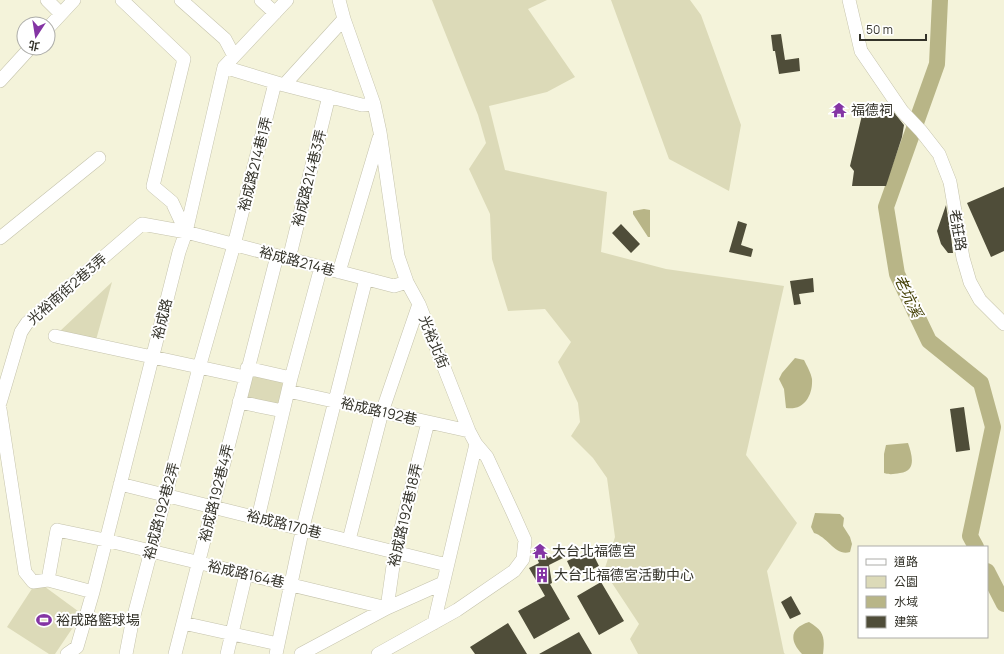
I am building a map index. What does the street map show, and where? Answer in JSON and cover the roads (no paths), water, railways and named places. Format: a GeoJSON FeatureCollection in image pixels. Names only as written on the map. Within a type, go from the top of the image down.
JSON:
{"type":"FeatureCollection","features":[{"type":"Feature","properties":{"kind":"street"},"geometry":{"type":"LineString","coordinates":[[47,0],[61,14]]}},
{"type":"Feature","properties":{"kind":"street"},"geometry":{"type":"LineString","coordinates":[[56,19],[74,0]]}},
{"type":"Feature","properties":{"kind":"street"},"geometry":{"type":"LineString","coordinates":[[122,0],[184,59],[152,186],[172,202],[186,232]]}},
{"type":"Feature","properties":{"kind":"street"},"geometry":{"type":"LineString","coordinates":[[181,0],[225,39],[234,56]]}},
{"type":"Feature","properties":{"kind":"street"},"geometry":{"type":"LineString","coordinates":[[261,0],[275,13]]}},
{"type":"Feature","properties":{"kind":"street","name":"裕成路"},"geometry":{"type":"LineString","coordinates":[[67,654],[77,647],[93,592],[179,252],[186,232],[224,67],[287,0]]}},
{"type":"Feature","properties":{"kind":"street","name":"光裕北街"},"geometry":{"type":"LineString","coordinates":[[339,0],[344,19],[374,104],[380,132],[398,256],[407,282],[419,304],[469,431],[476,444],[487,458],[514,513],[524,540],[523,559],[514,571],[457,610],[434,623]]}},
{"type":"Feature","properties":{"kind":"street","name":"老莊路"},"geometry":{"type":"LineString","coordinates":[[849,0],[861,51],[902,111],[921,130],[940,154],[950,182],[962,258],[970,282],[980,300],[1004,324]]}},
{"type":"Feature","properties":{"kind":"street"},"geometry":{"type":"LineString","coordinates":[[280,84],[344,19]]}},
{"type":"Feature","properties":{"kind":"street"},"geometry":{"type":"LineString","coordinates":[[0,81],[23,56]]}},
{"type":"Feature","properties":{"kind":"street"},"geometry":{"type":"LineString","coordinates":[[224,67],[280,84],[362,105],[374,104]]}},
{"type":"Feature","properties":{"kind":"street","name":"裕成路214巷1弄"},"geometry":{"type":"LineString","coordinates":[[199,368],[280,84]]}},
{"type":"Feature","properties":{"kind":"street","name":"裕成路214巷3弄"},"geometry":{"type":"LineString","coordinates":[[246,373],[283,257],[329,96]]}},
{"type":"Feature","properties":{"kind":"street"},"geometry":{"type":"LineString","coordinates":[[339,272],[380,132]]}},
{"type":"Feature","properties":{"kind":"street"},"geometry":{"type":"LineString","coordinates":[[0,238],[99,158]]}},
{"type":"Feature","properties":{"kind":"street","name":"光裕南街2巷3弄"},"geometry":{"type":"LineString","coordinates":[[0,404],[21,332],[27,323],[142,224],[186,232]]}},
{"type":"Feature","properties":{"kind":"street","name":"裕成路214巷"},"geometry":{"type":"LineString","coordinates":[[186,232],[394,286],[407,282]]}},
{"type":"Feature","properties":{"kind":"street"},"geometry":{"type":"LineString","coordinates":[[258,518],[283,411],[321,267]]}},
{"type":"Feature","properties":{"kind":"street"},"geometry":{"type":"LineString","coordinates":[[183,623],[232,634],[277,649],[303,529],[334,401],[366,279]]}},
{"type":"Feature","properties":{"kind":"street"},"geometry":{"type":"LineString","coordinates":[[349,540],[382,412],[419,304]]}},
{"type":"Feature","properties":{"kind":"street"},"geometry":{"type":"LineString","coordinates":[[55,336],[199,368],[246,373]]}},
{"type":"Feature","properties":{"kind":"street","name":"裕成路192巷2弄"},"geometry":{"type":"LineString","coordinates":[[126,654],[150,551],[199,368]]}},
{"type":"Feature","properties":{"kind":"street","name":"裕成路192巷"},"geometry":{"type":"LineString","coordinates":[[246,373],[290,385],[334,401],[469,431]]}},
{"type":"Feature","properties":{"kind":"street","name":"裕成路192巷4弄"},"geometry":{"type":"LineString","coordinates":[[175,654],[246,373]]}},
{"type":"Feature","properties":{"kind":"street"},"geometry":{"type":"LineString","coordinates":[[239,402],[283,411]]}},
{"type":"Feature","properties":{"kind":"street"},"geometry":{"type":"LineString","coordinates":[[0,409],[25,572],[33,582],[48,580],[93,592]]}},
{"type":"Feature","properties":{"kind":"street","name":"裕成路192巷18弄"},"geometry":{"type":"LineString","coordinates":[[387,608],[394,552],[428,422]]}},
{"type":"Feature","properties":{"kind":"street"},"geometry":{"type":"LineString","coordinates":[[378,654],[434,623],[476,444]]}},
{"type":"Feature","properties":{"kind":"street","name":"裕成路170巷"},"geometry":{"type":"LineString","coordinates":[[120,484],[166,494],[447,565]]}},
{"type":"Feature","properties":{"kind":"street","name":"裕成路164巷"},"geometry":{"type":"LineString","coordinates":[[48,580],[57,530],[105,540],[387,608]]}},
{"type":"Feature","properties":{"kind":"street"},"geometry":{"type":"LineString","coordinates":[[227,654],[246,574]]}},
{"type":"Feature","properties":{"kind":"street"},"geometry":{"type":"LineString","coordinates":[[301,654],[387,608],[443,584]]}},
{"type":"Feature","properties":{"kind":"water"},"geometry":{"type":"Polygon","coordinates":[[[644,209],[650,210],[650,237],[648,237],[633,214],[633,211],[644,209]]]}},
{"type":"Feature","properties":{"kind":"water"},"geometry":{"type":"Polygon","coordinates":[[[795,358],[804,360],[808,367],[812,379],[811,391],[806,401],[798,407],[786,408],[784,389],[779,379],[782,373],[795,358]]]}},
{"type":"Feature","properties":{"kind":"water"},"geometry":{"type":"Polygon","coordinates":[[[908,443],[912,457],[911,466],[909,469],[905,472],[896,474],[884,473],[884,454],[886,445],[908,443]]]}},
{"type":"Feature","properties":{"kind":"water"},"geometry":{"type":"Polygon","coordinates":[[[815,513],[840,514],[844,518],[843,526],[850,537],[852,544],[850,552],[840,552],[824,538],[814,533],[811,527],[815,513]]]}},
{"type":"Feature","properties":{"kind":"water"},"geometry":{"type":"Polygon","coordinates":[[[809,622],[821,632],[824,643],[823,654],[802,654],[795,644],[793,639],[795,631],[809,622]]]}},
{"type":"Feature","properties":{"kind":"waterway","name":"老坑溪"},"geometry":{"type":"LineString","coordinates":[[940,0],[937,64],[886,207],[897,274],[929,341],[981,383],[993,427],[970,536],[975,546]]}},
{"type":"Feature","properties":{"kind":"waterway","name":"老坑溪"},"geometry":{"type":"LineString","coordinates":[[988,573],[1004,604]]}},
{"type":"Feature","properties":{"kind":"place","name":"福德祠"},"geometry":{"type":"Point","coordinates":[839,110]}},
{"type":"Feature","properties":{"kind":"place","name":"大台北福德宮"},"geometry":{"type":"Point","coordinates":[540,551]}},
{"type":"Feature","properties":{"kind":"place","name":"大台北福德宮活動中心"},"geometry":{"type":"Point","coordinates":[542,575]}},
{"type":"Feature","properties":{"kind":"place","name":"裕成路籃球場"},"geometry":{"type":"Point","coordinates":[44,620]}}]}
